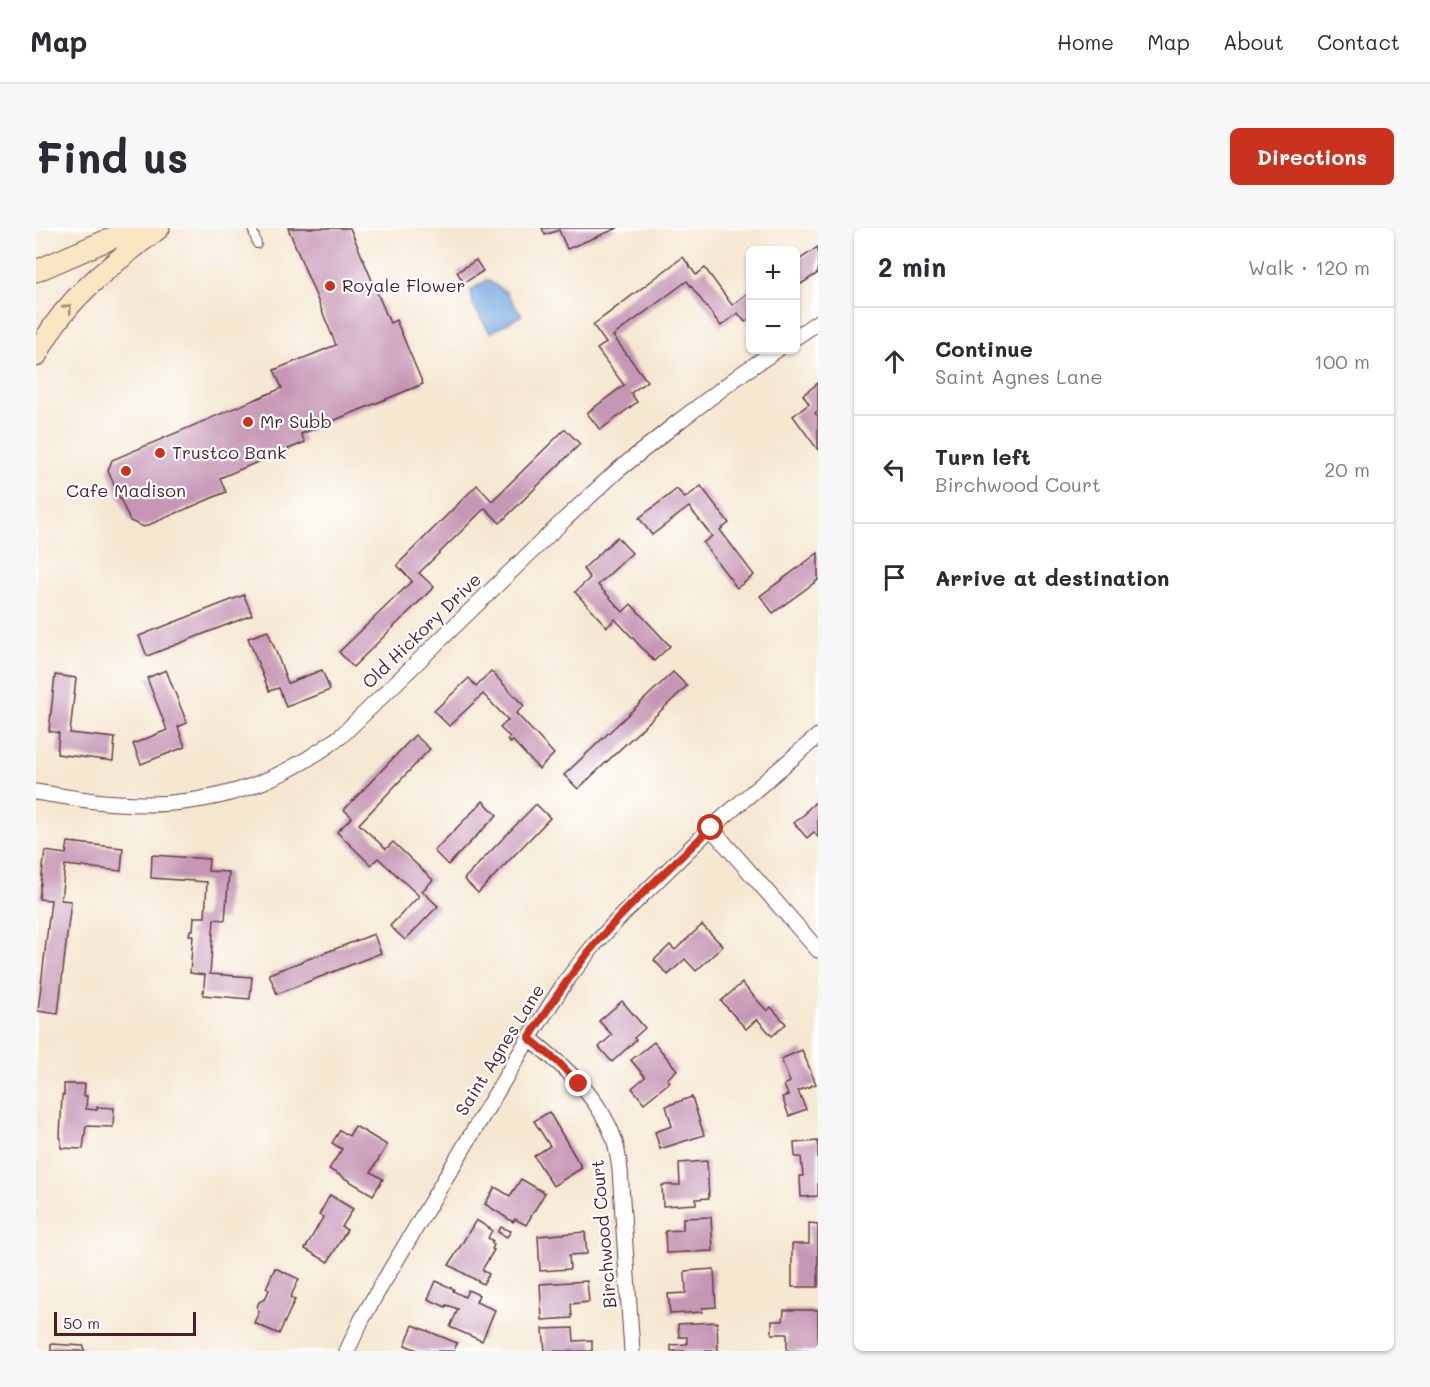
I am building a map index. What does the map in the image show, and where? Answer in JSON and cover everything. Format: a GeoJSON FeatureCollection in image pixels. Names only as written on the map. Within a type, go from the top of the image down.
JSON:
{"type":"FeatureCollection","features":[{"type":"Feature","properties":{"kind":"main road"},"geometry":{"type":"LineString","coordinates":[[36,271],[135,228]]}},
{"type":"Feature","properties":{"kind":"main road"},"geometry":{"type":"LineString","coordinates":[[36,356],[56,323],[77,297],[106,269],[159,228]]}},
{"type":"Feature","properties":{"kind":"street"},"geometry":{"type":"LineString","coordinates":[[800,334],[818,322]]}},
{"type":"Feature","properties":{"kind":"street","name":"Old Hickory Drive"},"geometry":{"type":"LineString","coordinates":[[36,792],[116,803],[189,802],[244,789],[308,760],[341,736],[617,471],[678,422],[771,354]]}},
{"type":"Feature","properties":{"kind":"street","name":"Saint Agnes Lane"},"geometry":{"type":"LineString","coordinates":[[347,1351],[375,1296],[529,1038],[567,981],[623,914],[711,828],[818,736]]}},
{"type":"Feature","properties":{"kind":"street"},"geometry":{"type":"LineString","coordinates":[[711,828],[818,950]]}},
{"type":"Feature","properties":{"kind":"street","name":"Birchwood Court"},"geometry":{"type":"LineString","coordinates":[[529,1038],[558,1062],[579,1084],[602,1114],[614,1141],[620,1170],[632,1351]]}},
{"type":"Feature","properties":{"kind":"lane"},"geometry":{"type":"LineString","coordinates":[[252,228],[257,244]]}},
{"type":"Feature","properties":{"kind":"water"},"geometry":{"type":"Polygon","coordinates":[[[487,280],[506,292],[522,315],[490,333],[473,305],[471,290],[487,280]]]}},
{"type":"Feature","properties":{"kind":"building"},"geometry":{"type":"Polygon","coordinates":[[[288,228],[350,228],[390,323],[396,320],[423,384],[301,434],[305,442],[220,478],[226,492],[144,527],[130,521],[108,471],[112,460],[282,388],[274,370],[336,345],[288,228]]]}},
{"type":"Feature","properties":{"kind":"building"},"geometry":{"type":"Polygon","coordinates":[[[542,228],[618,228],[567,249],[559,230],[545,235],[542,228]]]}},
{"type":"Feature","properties":{"kind":"building"},"geometry":{"type":"Polygon","coordinates":[[[818,247],[818,273],[800,285],[800,259],[818,247]]]}},
{"type":"Feature","properties":{"kind":"building"},"geometry":{"type":"Polygon","coordinates":[[[683,257],[696,275],[705,268],[732,305],[746,294],[746,321],[738,313],[721,326],[687,281],[613,336],[647,381],[631,393],[637,402],[600,430],[587,413],[624,385],[597,349],[606,343],[593,325],[683,257]]]}},
{"type":"Feature","properties":{"kind":"building"},"geometry":{"type":"Polygon","coordinates":[[[476,260],[483,271],[464,283],[457,272],[476,260]]]}},
{"type":"Feature","properties":{"kind":"building"},"geometry":{"type":"Polygon","coordinates":[[[818,383],[818,411],[815,413],[818,416],[818,450],[793,416],[809,404],[803,395],[818,383]]]}},
{"type":"Feature","properties":{"kind":"building"},"geometry":{"type":"Polygon","coordinates":[[[565,429],[580,444],[500,523],[485,508],[419,573],[434,587],[353,667],[339,652],[412,581],[397,565],[477,485],[492,501],[565,429]]]}},
{"type":"Feature","properties":{"kind":"building"},"geometry":{"type":"Polygon","coordinates":[[[701,486],[729,523],[720,530],[754,575],[737,588],[703,543],[712,536],[689,507],[652,535],[639,518],[677,489],[685,498],[701,486]]]}},
{"type":"Feature","properties":{"kind":"building"},"geometry":{"type":"Polygon","coordinates":[[[617,537],[632,553],[598,585],[623,612],[631,604],[670,646],[654,661],[615,619],[607,627],[575,592],[590,578],[583,569],[617,537]]]}},
{"type":"Feature","properties":{"kind":"building"},"geometry":{"type":"Polygon","coordinates":[[[818,553],[818,580],[773,613],[760,596],[818,553]]]}},
{"type":"Feature","properties":{"kind":"building"},"geometry":{"type":"Polygon","coordinates":[[[244,595],[252,615],[147,656],[139,636],[244,595]]]}},
{"type":"Feature","properties":{"kind":"building"},"geometry":{"type":"Polygon","coordinates":[[[268,631],[288,683],[322,670],[330,690],[286,707],[279,688],[269,691],[248,638],[268,631]]]}},
{"type":"Feature","properties":{"kind":"building"},"geometry":{"type":"Polygon","coordinates":[[[166,670],[187,723],[178,727],[185,747],[141,764],[133,744],[167,730],[147,678],[166,670]]]}},
{"type":"Feature","properties":{"kind":"building"},"geometry":{"type":"Polygon","coordinates":[[[491,671],[524,706],[516,713],[554,754],[539,769],[513,741],[510,743],[507,740],[510,737],[500,728],[508,720],[483,694],[449,726],[434,711],[469,678],[476,686],[491,671]]]}},
{"type":"Feature","properties":{"kind":"building"},"geometry":{"type":"Polygon","coordinates":[[[673,672],[687,686],[578,789],[564,775],[673,672]]]}},
{"type":"Feature","properties":{"kind":"building"},"geometry":{"type":"Polygon","coordinates":[[[55,675],[76,678],[70,733],[115,738],[113,761],[57,754],[59,733],[49,731],[55,675]]]}},
{"type":"Feature","properties":{"kind":"building"},"geometry":{"type":"Polygon","coordinates":[[[415,735],[430,749],[359,824],[386,849],[393,842],[433,880],[422,891],[438,906],[405,940],[390,926],[419,896],[378,858],[371,865],[337,832],[352,817],[344,810],[415,735]]]}},
{"type":"Feature","properties":{"kind":"building"},"geometry":{"type":"Polygon","coordinates":[[[818,800],[818,837],[814,832],[807,838],[794,823],[818,800]]]}},
{"type":"Feature","properties":{"kind":"building"},"geometry":{"type":"Polygon","coordinates":[[[483,801],[497,815],[448,865],[434,851],[483,801]]]}},
{"type":"Feature","properties":{"kind":"building"},"geometry":{"type":"Polygon","coordinates":[[[536,804],[550,818],[478,893],[464,879],[536,804]]]}},
{"type":"Feature","properties":{"kind":"building"},"geometry":{"type":"Polygon","coordinates":[[[68,842],[123,848],[121,871],[65,865],[61,900],[71,901],[58,1014],[38,1011],[51,900],[39,899],[45,851],[66,854],[68,842]]]}},
{"type":"Feature","properties":{"kind":"building"},"geometry":{"type":"Polygon","coordinates":[[[152,855],[209,859],[208,871],[229,872],[225,920],[214,919],[210,974],[252,977],[250,999],[203,995],[205,975],[190,973],[193,935],[189,935],[190,930],[193,930],[194,917],[205,917],[207,882],[151,878],[152,855]]]}},
{"type":"Feature","properties":{"kind":"building"},"geometry":{"type":"Polygon","coordinates":[[[702,925],[723,946],[696,971],[685,959],[668,975],[654,960],[670,945],[675,950],[702,925]]]}},
{"type":"Feature","properties":{"kind":"building"},"geometry":{"type":"Polygon","coordinates":[[[374,934],[381,953],[277,994],[269,974],[374,934]]]}},
{"type":"Feature","properties":{"kind":"building"},"geometry":{"type":"Polygon","coordinates":[[[742,983],[767,1011],[771,1007],[786,1024],[772,1036],[757,1019],[746,1029],[721,1001],[742,983]]]}},
{"type":"Feature","properties":{"kind":"building"},"geometry":{"type":"Polygon","coordinates":[[[622,1001],[645,1028],[634,1038],[636,1040],[612,1062],[599,1047],[612,1035],[599,1021],[622,1001]]]}},
{"type":"Feature","properties":{"kind":"building"},"geometry":{"type":"Polygon","coordinates":[[[654,1042],[677,1070],[667,1079],[670,1082],[644,1103],[632,1088],[645,1077],[631,1060],[654,1042]]]}},
{"type":"Feature","properties":{"kind":"building"},"geometry":{"type":"Polygon","coordinates":[[[802,1050],[816,1084],[798,1091],[806,1109],[789,1116],[782,1097],[788,1095],[784,1085],[790,1082],[781,1059],[802,1050]]]}},
{"type":"Feature","properties":{"kind":"building"},"geometry":{"type":"Polygon","coordinates":[[[64,1084],[85,1084],[86,1109],[114,1108],[113,1127],[86,1126],[83,1149],[61,1148],[64,1084]]]}},
{"type":"Feature","properties":{"kind":"building"},"geometry":{"type":"Polygon","coordinates":[[[692,1097],[704,1135],[660,1149],[655,1132],[672,1126],[666,1106],[692,1097]]]}},
{"type":"Feature","properties":{"kind":"building"},"geometry":{"type":"Polygon","coordinates":[[[549,1112],[582,1168],[553,1186],[534,1156],[550,1146],[534,1121],[549,1112]]]}},
{"type":"Feature","properties":{"kind":"building"},"geometry":{"type":"Polygon","coordinates":[[[355,1126],[387,1145],[371,1172],[383,1179],[373,1195],[329,1169],[342,1149],[332,1143],[340,1130],[349,1136],[355,1126]]]}},
{"type":"Feature","properties":{"kind":"building"},"geometry":{"type":"Polygon","coordinates":[[[818,1141],[818,1196],[801,1197],[800,1176],[803,1176],[801,1157],[795,1157],[794,1143],[818,1141]]]}},
{"type":"Feature","properties":{"kind":"building"},"geometry":{"type":"Polygon","coordinates":[[[707,1161],[709,1198],[696,1199],[696,1204],[663,1206],[662,1185],[680,1185],[679,1163],[707,1161]]]}},
{"type":"Feature","properties":{"kind":"building"},"geometry":{"type":"Polygon","coordinates":[[[521,1179],[545,1193],[526,1225],[515,1219],[513,1222],[485,1204],[495,1187],[510,1196],[521,1179]]]}},
{"type":"Feature","properties":{"kind":"building"},"geometry":{"type":"Polygon","coordinates":[[[330,1195],[353,1209],[342,1227],[347,1230],[328,1262],[305,1249],[323,1217],[319,1215],[330,1195]]]}},
{"type":"Feature","properties":{"kind":"building"},"geometry":{"type":"Polygon","coordinates":[[[711,1217],[713,1251],[666,1253],[665,1231],[683,1230],[683,1218],[711,1217]]]}},
{"type":"Feature","properties":{"kind":"building"},"geometry":{"type":"Polygon","coordinates":[[[476,1220],[492,1230],[488,1238],[493,1241],[491,1243],[494,1245],[492,1249],[494,1250],[482,1270],[489,1274],[483,1284],[449,1265],[476,1220]]]}},
{"type":"Feature","properties":{"kind":"building"},"geometry":{"type":"Polygon","coordinates":[[[809,1223],[818,1224],[818,1287],[792,1287],[792,1244],[809,1244],[809,1223]]]}},
{"type":"Feature","properties":{"kind":"building"},"geometry":{"type":"Polygon","coordinates":[[[501,1227],[511,1231],[507,1237],[498,1232],[501,1227]]]}},
{"type":"Feature","properties":{"kind":"building"},"geometry":{"type":"Polygon","coordinates":[[[585,1232],[587,1254],[569,1255],[570,1269],[540,1271],[538,1236],[585,1232]]]}},
{"type":"Feature","properties":{"kind":"building"},"geometry":{"type":"Polygon","coordinates":[[[275,1268],[299,1279],[290,1298],[295,1300],[279,1334],[254,1323],[259,1312],[257,1307],[259,1302],[265,1299],[269,1290],[266,1288],[275,1268]]]}},
{"type":"Feature","properties":{"kind":"building"},"geometry":{"type":"Polygon","coordinates":[[[714,1269],[716,1307],[702,1308],[702,1312],[670,1314],[668,1294],[686,1293],[685,1271],[714,1269]]]}},
{"type":"Feature","properties":{"kind":"building"},"geometry":{"type":"Polygon","coordinates":[[[436,1281],[465,1297],[468,1290],[479,1295],[476,1302],[495,1310],[482,1341],[450,1327],[458,1309],[447,1305],[446,1307],[428,1299],[436,1281]]]}},
{"type":"Feature","properties":{"kind":"building"},"geometry":{"type":"Polygon","coordinates":[[[587,1281],[589,1302],[571,1304],[572,1318],[542,1320],[540,1284],[587,1281]]]}},
{"type":"Feature","properties":{"kind":"building"},"geometry":{"type":"Polygon","coordinates":[[[784,1310],[818,1310],[818,1351],[787,1351],[787,1334],[772,1334],[772,1321],[783,1321],[784,1310]]]}},
{"type":"Feature","properties":{"kind":"building"},"geometry":{"type":"Polygon","coordinates":[[[717,1322],[718,1351],[671,1351],[671,1345],[687,1344],[687,1337],[679,1337],[678,1324],[717,1322]]]}},
{"type":"Feature","properties":{"kind":"building"},"geometry":{"type":"Polygon","coordinates":[[[413,1325],[457,1343],[454,1351],[420,1351],[405,1345],[413,1325]]]}},
{"type":"Feature","properties":{"kind":"building"},"geometry":{"type":"Polygon","coordinates":[[[573,1328],[574,1341],[592,1340],[592,1351],[545,1351],[543,1329],[573,1328]]]}},
{"type":"Feature","properties":{"kind":"building"},"geometry":{"type":"Polygon","coordinates":[[[51,1344],[84,1346],[84,1351],[51,1351],[51,1344]]]}},
{"type":"Feature","properties":{"kind":"place","name":"Royale Flower"},"geometry":{"type":"Point","coordinates":[330,286]}},
{"type":"Feature","properties":{"kind":"place","name":"Mr Subb"},"geometry":{"type":"Point","coordinates":[248,422]}},
{"type":"Feature","properties":{"kind":"place","name":"Trustco Bank"},"geometry":{"type":"Point","coordinates":[160,453]}},
{"type":"Feature","properties":{"kind":"place","name":"Cafe Madison"},"geometry":{"type":"Point","coordinates":[126,471]}},
{"type":"Feature","properties":{"kind":"route"},"geometry":{"type":"LineString","coordinates":[[579,1084],[568,1071],[529,1038],[552,1002],[595,945],[650,886],[711,828]]}}]}
